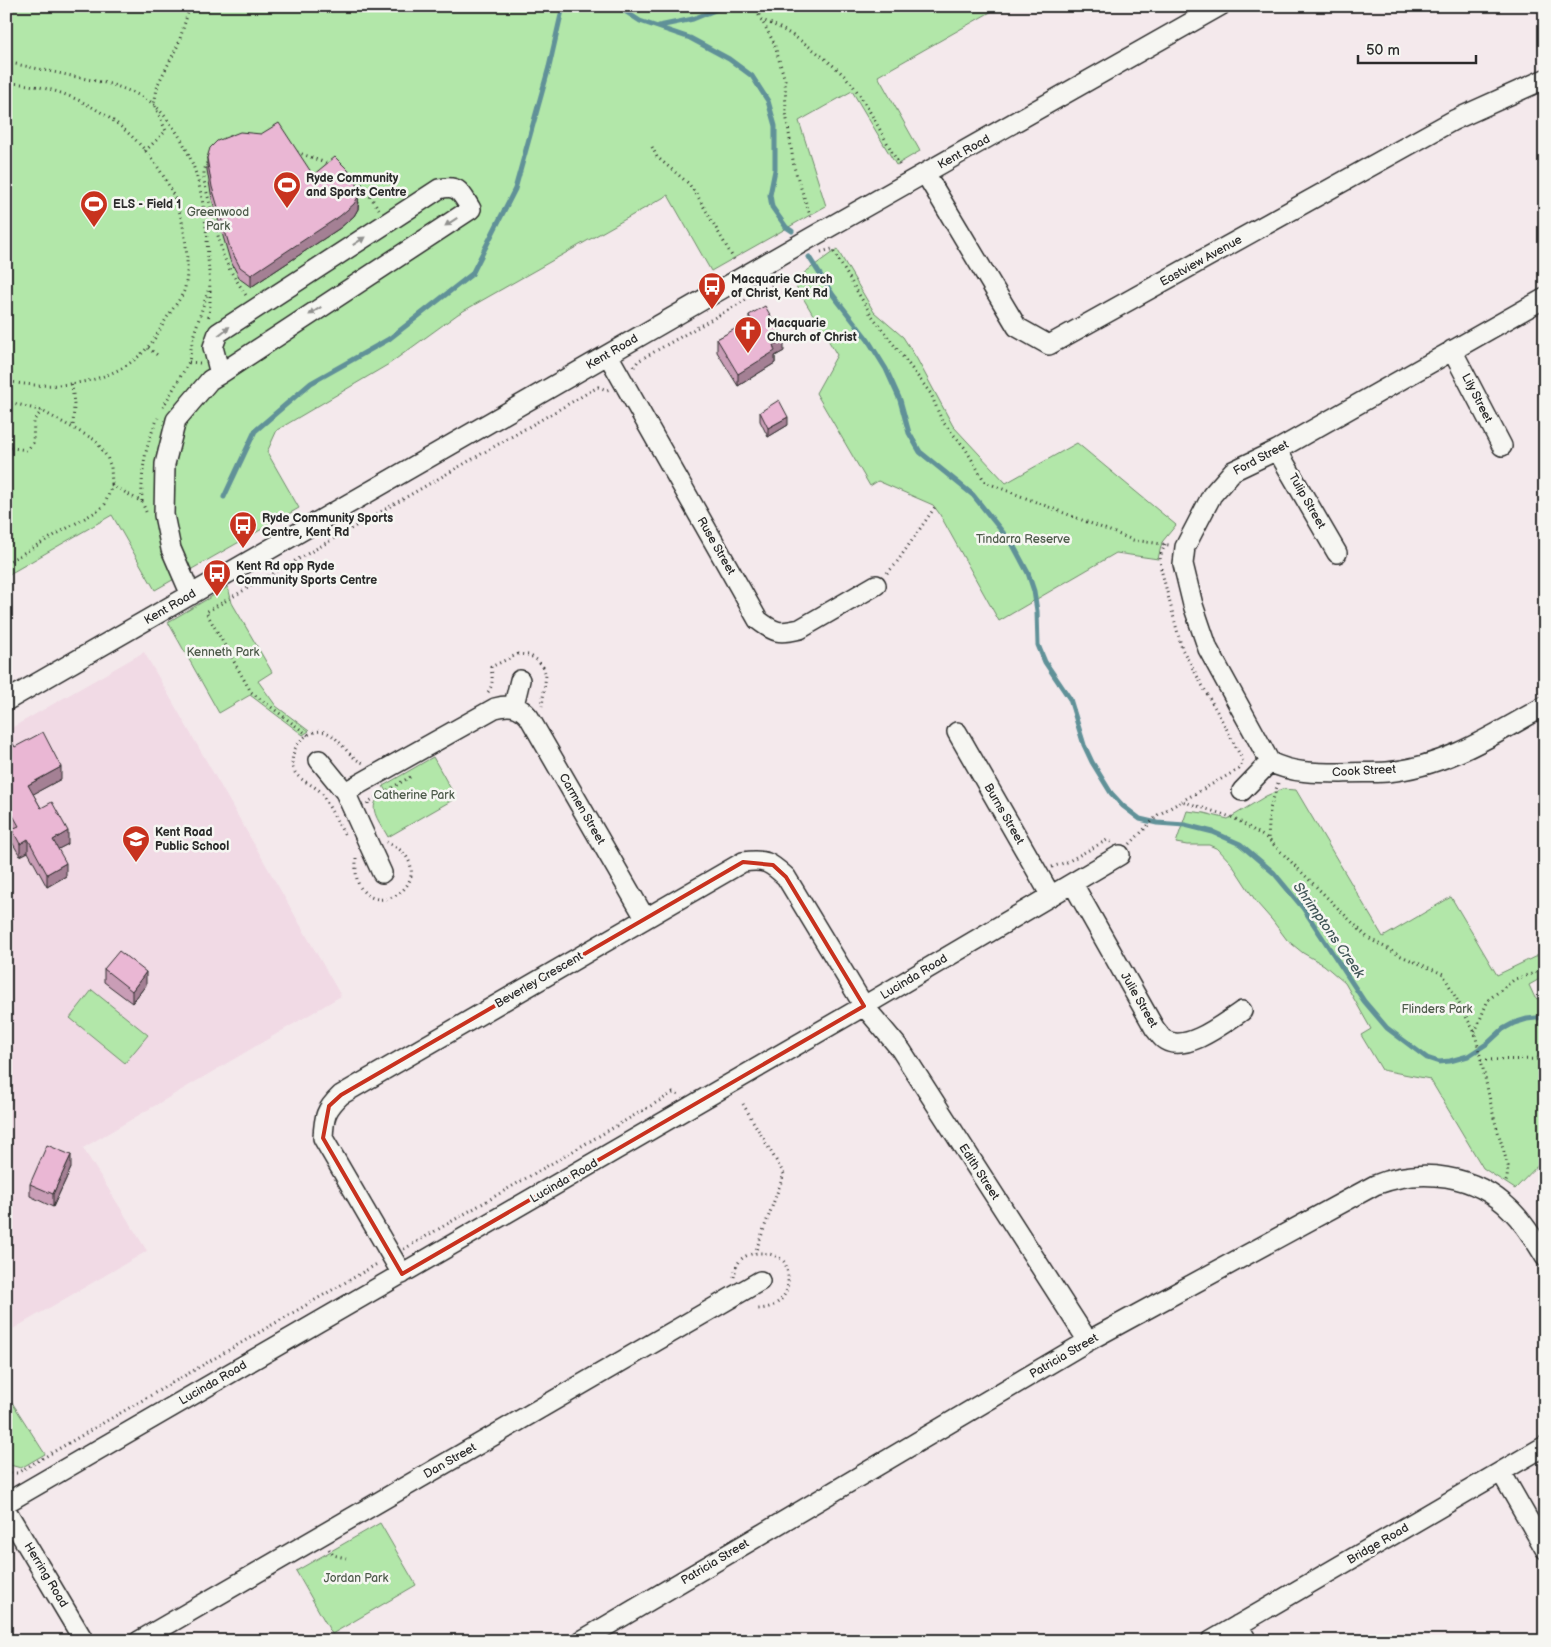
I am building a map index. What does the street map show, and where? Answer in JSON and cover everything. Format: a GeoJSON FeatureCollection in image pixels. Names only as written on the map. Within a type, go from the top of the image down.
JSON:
{"type":"FeatureCollection","features":[{"type":"Feature","properties":{"kind":"street","name":"Kent Road"},"geometry":{"type":"LineString","coordinates":[[6,701],[1220,6]]}},
{"type":"Feature","properties":{"kind":"street","name":"Eastview Avenue"},"geometry":{"type":"LineString","coordinates":[[925,174],[1017,327],[1049,345],[1454,120],[1545,79]]}},
{"type":"Feature","properties":{"kind":"street"},"geometry":{"type":"LineString","coordinates":[[191,595],[171,549],[164,515],[165,464],[176,420],[210,380],[220,374],[471,209],[459,191],[450,186],[439,189],[218,333],[213,347],[220,374]]}},
{"type":"Feature","properties":{"kind":"street","name":"Ford Street"},"geometry":{"type":"LineString","coordinates":[[1184,547],[1212,495],[1233,471],[1277,450],[1545,298]]}},
{"type":"Feature","properties":{"kind":"street","name":"Lily Street"},"geometry":{"type":"LineString","coordinates":[[1452,350],[1502,446]]}},
{"type":"Feature","properties":{"kind":"street","name":"Ruse Street"},"geometry":{"type":"LineString","coordinates":[[608,355],[758,620],[772,631],[787,632],[800,629],[876,584]]}},
{"type":"Feature","properties":{"kind":"street","name":"Tulip Street"},"geometry":{"type":"LineString","coordinates":[[1277,450],[1337,553]]}},
{"type":"Feature","properties":{"kind":"street"},"geometry":{"type":"LineString","coordinates":[[1184,547],[1183,564],[1208,649],[1276,765],[1242,792]]}},
{"type":"Feature","properties":{"kind":"street"},"geometry":{"type":"LineString","coordinates":[[345,792],[495,708],[504,705],[514,705],[520,680]]}},
{"type":"Feature","properties":{"kind":"street","name":"Carmen Street"},"geometry":{"type":"LineString","coordinates":[[514,705],[523,710],[528,717],[645,918]]}},
{"type":"Feature","properties":{"kind":"street","name":"Cook Street"},"geometry":{"type":"LineString","coordinates":[[1276,765],[1319,773],[1388,772],[1431,763],[1470,748],[1545,706]]}},
{"type":"Feature","properties":{"kind":"street","name":"Burns Street"},"geometry":{"type":"LineString","coordinates":[[957,732],[1051,896]]}},
{"type":"Feature","properties":{"kind":"street"},"geometry":{"type":"LineString","coordinates":[[319,760],[345,792],[382,873]]}},
{"type":"Feature","properties":{"kind":"street","name":"Lucinda Road"},"geometry":{"type":"LineString","coordinates":[[6,1503],[1073,884],[1123,848]]}},
{"type":"Feature","properties":{"kind":"street","name":"Beverley Crescent"},"geometry":{"type":"LineString","coordinates":[[402,1274],[323,1138],[324,1122],[329,1106],[341,1095],[645,918],[743,862],[757,860],[773,865],[786,877],[864,1006]]}},
{"type":"Feature","properties":{"kind":"street","name":"Julie Street"},"geometry":{"type":"LineString","coordinates":[[1073,884],[1155,1029],[1165,1041],[1185,1044],[1208,1034],[1242,1011]]}},
{"type":"Feature","properties":{"kind":"street","name":"Edith Street"},"geometry":{"type":"LineString","coordinates":[[864,1006],[901,1050],[1088,1341]]}},
{"type":"Feature","properties":{"kind":"street","name":"Patricia Street"},"geometry":{"type":"LineString","coordinates":[[581,1641],[1088,1341],[1360,1192],[1389,1179],[1425,1174],[1447,1177],[1479,1187],[1497,1198],[1522,1222],[1545,1257]]}},
{"type":"Feature","properties":{"kind":"street","name":"Dan Street"},"geometry":{"type":"LineString","coordinates":[[139,1641],[760,1281]]}},
{"type":"Feature","properties":{"kind":"street","name":"Bridge Road"},"geometry":{"type":"LineString","coordinates":[[1211,1641],[1242,1633],[1545,1446]]}},
{"type":"Feature","properties":{"kind":"street"},"geometry":{"type":"LineString","coordinates":[[1501,1472],[1545,1549]]}},
{"type":"Feature","properties":{"kind":"street","name":"Herring Road"},"geometry":{"type":"LineString","coordinates":[[6,1510],[84,1641]]}},
{"type":"Feature","properties":{"kind":"path"},"geometry":{"type":"LineString","coordinates":[[145,151],[166,131],[154,104],[158,84],[178,45],[190,6]]}},
{"type":"Feature","properties":{"kind":"path"},"geometry":{"type":"LineString","coordinates":[[754,6],[774,43],[785,80],[786,114],[794,167],[811,216],[811,219],[807,222]]}},
{"type":"Feature","properties":{"kind":"path"},"geometry":{"type":"LineString","coordinates":[[761,20],[771,23],[814,51],[853,86],[900,166]]}},
{"type":"Feature","properties":{"kind":"path"},"geometry":{"type":"LineString","coordinates":[[6,62],[110,84],[154,104],[176,130],[194,165],[206,221],[209,289],[209,315],[206,324]]}},
{"type":"Feature","properties":{"kind":"path"},"geometry":{"type":"LineString","coordinates":[[6,83],[49,89],[86,103],[120,126],[145,151],[165,177],[180,210],[186,246],[187,267],[184,291],[148,348],[138,357],[106,374],[72,384],[31,385],[6,381]]}},
{"type":"Feature","properties":{"kind":"path"},"geometry":{"type":"LineString","coordinates":[[652,147],[657,157],[673,169],[693,189],[735,264],[743,259]]}},
{"type":"Feature","properties":{"kind":"path"},"geometry":{"type":"LineString","coordinates":[[290,150],[338,168]]}},
{"type":"Feature","properties":{"kind":"path"},"geometry":{"type":"LineString","coordinates":[[209,157],[204,172],[204,181],[218,238],[230,270],[255,309]]}},
{"type":"Feature","properties":{"kind":"path"},"geometry":{"type":"LineString","coordinates":[[345,171],[360,182],[387,223]]}},
{"type":"Feature","properties":{"kind":"path"},"geometry":{"type":"LineString","coordinates":[[818,248],[821,252],[832,249],[870,313],[931,394],[942,421],[965,448],[985,482],[1133,540],[1184,547]]}},
{"type":"Feature","properties":{"kind":"path"},"geometry":{"type":"LineString","coordinates":[[631,372],[638,361],[774,284],[784,273]]}},
{"type":"Feature","properties":{"kind":"path"},"geometry":{"type":"LineString","coordinates":[[148,517],[142,502],[142,475],[150,435],[167,398],[189,362],[193,337],[209,289]]}},
{"type":"Feature","properties":{"kind":"path"},"geometry":{"type":"LineString","coordinates":[[148,348],[160,357]]}},
{"type":"Feature","properties":{"kind":"path"},"geometry":{"type":"LineString","coordinates":[[189,362],[205,364],[203,356]]}},
{"type":"Feature","properties":{"kind":"path"},"geometry":{"type":"LineString","coordinates":[[72,384],[74,405],[73,428]]}},
{"type":"Feature","properties":{"kind":"path"},"geometry":{"type":"LineString","coordinates":[[308,735],[251,692],[206,612],[598,387],[607,390],[613,388]]}},
{"type":"Feature","properties":{"kind":"path"},"geometry":{"type":"LineString","coordinates":[[6,401],[42,411],[94,440],[103,450],[111,467],[112,485],[105,504],[99,510],[6,563]]}},
{"type":"Feature","properties":{"kind":"path"},"geometry":{"type":"LineString","coordinates":[[6,447],[27,450],[33,443],[34,420],[42,411]]}},
{"type":"Feature","properties":{"kind":"path"},"geometry":{"type":"LineString","coordinates":[[112,485],[142,502]]}},
{"type":"Feature","properties":{"kind":"path"},"geometry":{"type":"LineString","coordinates":[[876,584],[895,565],[935,507]]}},
{"type":"Feature","properties":{"kind":"path"},"geometry":{"type":"LineString","coordinates":[[483,697],[491,688],[493,680],[491,667],[518,654],[529,655],[543,666],[546,675],[542,702],[544,711]]}},
{"type":"Feature","properties":{"kind":"path"},"geometry":{"type":"LineString","coordinates":[[347,840],[321,792],[303,782],[295,771],[292,764],[295,748],[298,742],[308,735],[318,732],[334,736],[355,760],[363,763],[373,761]]}},
{"type":"Feature","properties":{"kind":"path"},"geometry":{"type":"LineString","coordinates":[[1039,875],[1106,840],[1123,848],[1158,814],[1239,769],[1242,760]]}},
{"type":"Feature","properties":{"kind":"path"},"geometry":{"type":"LineString","coordinates":[[1268,839],[1276,765]]}},
{"type":"Feature","properties":{"kind":"path"},"geometry":{"type":"LineString","coordinates":[[371,809],[368,802],[411,777]]}},
{"type":"Feature","properties":{"kind":"path"},"geometry":{"type":"LineString","coordinates":[[1182,801],[1234,818],[1268,839],[1294,862],[1368,938],[1398,955],[1443,974],[1475,1033],[1494,1118],[1508,1166],[1508,1179],[1497,1198]]}},
{"type":"Feature","properties":{"kind":"path"},"geometry":{"type":"LineString","coordinates":[[356,856],[356,879],[365,892],[371,896],[386,899],[402,892],[411,875],[410,864],[406,855],[385,841],[382,836]]}},
{"type":"Feature","properties":{"kind":"path"},"geometry":{"type":"LineString","coordinates":[[1475,1033],[1488,1000],[1515,979],[1545,968]]}},
{"type":"Feature","properties":{"kind":"path"},"geometry":{"type":"LineString","coordinates":[[1481,1060],[1545,1059]]}},
{"type":"Feature","properties":{"kind":"path"},"geometry":{"type":"LineString","coordinates":[[727,1282],[734,1276],[739,1261],[745,1256],[755,1253],[784,1174],[742,1104]]}},
{"type":"Feature","properties":{"kind":"path"},"geometry":{"type":"LineString","coordinates":[[6,1473],[17,1473],[382,1261]]}},
{"type":"Feature","properties":{"kind":"highlighted area"},"geometry":{"type":"Polygon","coordinates":[[[743,862],[773,865],[786,877],[864,1006],[402,1274],[323,1138],[329,1106],[341,1095],[743,862]]]}},
{"type":"Feature","properties":{"kind":"shaded area","name":"Kent Road Public School"},"geometry":{"type":"Polygon","coordinates":[[[144,652],[341,996],[83,1148],[147,1251],[6,1333],[6,731],[144,652]]]}},
{"type":"Feature","properties":{"kind":"green space","name":"Greenwood Park"},"geometry":{"type":"Polygon","coordinates":[[[6,6],[1001,6],[878,76],[920,151],[896,165],[852,91],[799,121],[826,206],[711,271],[668,195],[458,314],[389,364],[277,430],[267,452],[299,508],[155,590],[112,515],[6,576],[6,6]]]}},
{"type":"Feature","properties":{"kind":"green space","name":"Tindarra Reserve"},"geometry":{"type":"Polygon","coordinates":[[[837,249],[874,312],[903,337],[953,426],[1006,483],[1077,443],[1176,525],[1162,542],[1158,559],[1116,553],[999,621],[933,505],[878,481],[870,486],[816,393],[837,355],[793,281],[837,249]]]}},
{"type":"Feature","properties":{"kind":"green space","name":"Kenneth Park"},"geometry":{"type":"Polygon","coordinates":[[[228,587],[232,603],[272,672],[258,681],[276,706],[309,731],[303,735],[250,695],[219,713],[168,622],[228,587]]]}},
{"type":"Feature","properties":{"kind":"green space","name":"Catherine Park"},"geometry":{"type":"Polygon","coordinates":[[[433,757],[456,798],[388,837],[374,809],[378,799],[387,793],[383,786],[433,757]]]}},
{"type":"Feature","properties":{"kind":"green space","name":"Flinders Park"},"geometry":{"type":"Polygon","coordinates":[[[1282,789],[1296,790],[1383,937],[1451,897],[1497,975],[1545,952],[1545,976],[1529,985],[1535,998],[1545,1001],[1545,1158],[1515,1189],[1483,1168],[1430,1079],[1382,1070],[1361,1035],[1371,1029],[1345,983],[1324,965],[1303,953],[1287,940],[1257,903],[1231,863],[1218,849],[1209,845],[1176,843],[1187,811],[1228,819],[1266,796],[1282,789]]]}},
{"type":"Feature","properties":{"kind":"green space"},"geometry":{"type":"Polygon","coordinates":[[[92,990],[148,1035],[125,1063],[70,1018],[92,990]]]}},
{"type":"Feature","properties":{"kind":"green space"},"geometry":{"type":"Polygon","coordinates":[[[6,1393],[45,1454],[21,1468],[6,1464],[6,1393]]]}},
{"type":"Feature","properties":{"kind":"green space","name":"Jordan Park"},"geometry":{"type":"Polygon","coordinates":[[[380,1523],[416,1585],[332,1634],[296,1571],[380,1523]]]}},
{"type":"Feature","properties":{"kind":"building"},"geometry":{"type":"Polygon","coordinates":[[[279,123],[313,175],[335,157],[355,179],[359,190],[358,197],[354,204],[340,216],[251,275],[240,267],[230,248],[212,187],[207,158],[210,148],[217,141],[240,132],[261,134],[279,123]]]}},
{"type":"Feature","properties":{"kind":"building","name":"Macquarie Church of Christ"},"geometry":{"type":"Polygon","coordinates":[[[765,306],[784,339],[773,345],[775,351],[738,374],[717,339],[751,320],[749,315],[765,306]]]}},
{"type":"Feature","properties":{"kind":"building"},"geometry":{"type":"Polygon","coordinates":[[[779,400],[788,417],[768,428],[760,412],[779,400]]]}},
{"type":"Feature","properties":{"kind":"building"},"geometry":{"type":"Polygon","coordinates":[[[43,732],[61,767],[28,785],[41,808],[52,802],[68,831],[53,840],[66,863],[47,874],[28,839],[20,844],[12,829],[19,826],[6,803],[6,737],[8,735],[15,747],[43,732]]]}},
{"type":"Feature","properties":{"kind":"building"},"geometry":{"type":"Polygon","coordinates":[[[119,951],[146,972],[132,991],[104,969],[119,951]]]}},
{"type":"Feature","properties":{"kind":"building"},"geometry":{"type":"Polygon","coordinates":[[[47,1145],[71,1155],[53,1194],[30,1184],[47,1145]]]}},
{"type":"Feature","properties":{"kind":"waterway"},"geometry":{"type":"LineString","coordinates":[[224,497],[255,431],[311,383],[389,339],[472,274],[515,189],[549,67],[563,6]]}},
{"type":"Feature","properties":{"kind":"waterway","name":"Shrimptons Creek"},"geometry":{"type":"LineString","coordinates":[[617,6],[640,21],[690,38],[729,59],[752,76],[768,101],[775,126],[775,170],[770,195],[772,207],[786,227],[792,231]]}},
{"type":"Feature","properties":{"kind":"waterway"},"geometry":{"type":"LineString","coordinates":[[659,26],[693,19],[725,6]]}},
{"type":"Feature","properties":{"kind":"waterway","name":"Shrimptons Creek"},"geometry":{"type":"LineString","coordinates":[[809,257],[833,295],[868,340],[886,369],[900,400],[909,433],[920,452],[973,495],[1013,545],[1028,573],[1034,591],[1037,611],[1038,645],[1045,662],[1070,699],[1084,745],[1092,762],[1111,793],[1123,806],[1140,819],[1157,823],[1185,825],[1213,832],[1240,844],[1274,873],[1303,908],[1364,1001],[1387,1028],[1427,1058],[1439,1062],[1468,1056],[1488,1043],[1503,1029],[1514,1023],[1545,1017]]}},
{"type":"Feature","properties":{"kind":"place","name":"Ryde Community and Sports Centre"},"geometry":{"type":"Point","coordinates":[287,209]}},
{"type":"Feature","properties":{"kind":"place","name":"ELS - Field 1"},"geometry":{"type":"Point","coordinates":[94,228]}},
{"type":"Feature","properties":{"kind":"place","name":"Macquarie Church of Christ, Kent Rd"},"geometry":{"type":"Point","coordinates":[712,310]}},
{"type":"Feature","properties":{"kind":"place","name":"Macquarie Church of Christ"},"geometry":{"type":"Point","coordinates":[748,354]}},
{"type":"Feature","properties":{"kind":"place","name":"Ryde Community Sports Centre, Kent Rd"},"geometry":{"type":"Point","coordinates":[243,549]}},
{"type":"Feature","properties":{"kind":"place","name":"Kent Rd opp Ryde Community Sports Centre"},"geometry":{"type":"Point","coordinates":[217,597]}},
{"type":"Feature","properties":{"kind":"place","name":"Kent Road Public School"},"geometry":{"type":"Point","coordinates":[136,863]}}]}
